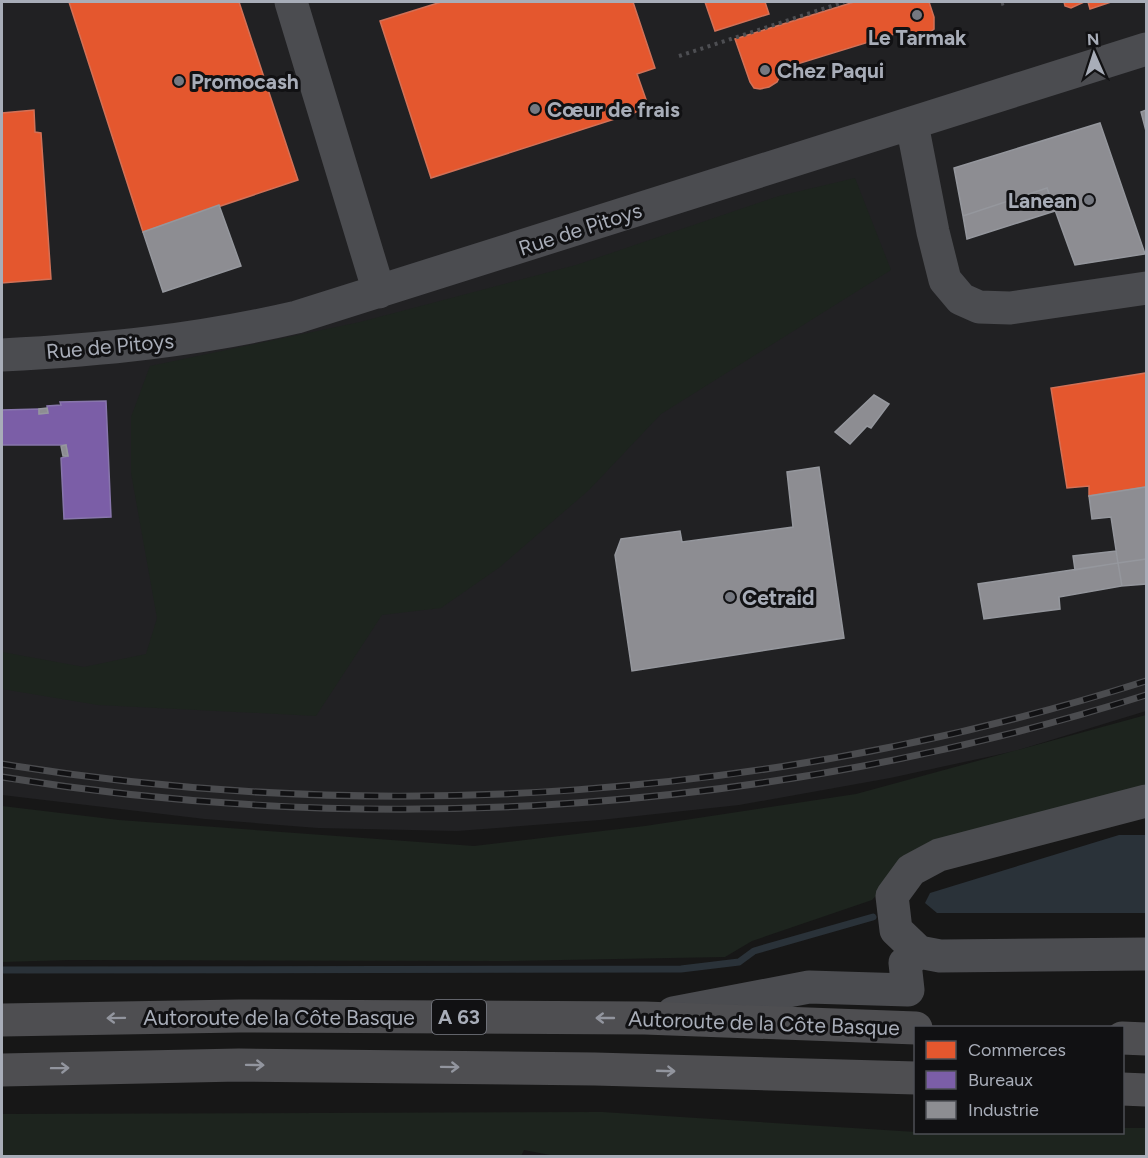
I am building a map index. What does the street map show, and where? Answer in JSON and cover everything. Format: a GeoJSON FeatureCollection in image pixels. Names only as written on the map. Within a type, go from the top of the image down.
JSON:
{"type":"FeatureCollection","features":[{"type":"Feature","properties":{"kind":"highway","name":"Autoroute de la Côte Basque"},"geometry":{"type":"LineString","coordinates":[[2,1020],[239,1016],[645,1018],[914,1028]]}},
{"type":"Feature","properties":{"kind":"highway"},"geometry":{"type":"LineString","coordinates":[[1124,1038],[1146,1040]]}},
{"type":"Feature","properties":{"kind":"highway"},"geometry":{"type":"LineString","coordinates":[[2,1070],[239,1065],[595,1069],[914,1078]]}},
{"type":"Feature","properties":{"kind":"highway"},"geometry":{"type":"LineString","coordinates":[[1124,1089],[1146,1090]]}},
{"type":"Feature","properties":{"kind":"street"},"geometry":{"type":"LineString","coordinates":[[291,2],[379,292]]}},
{"type":"Feature","properties":{"kind":"street","name":"Rue de Pitoys"},"geometry":{"type":"LineString","coordinates":[[2,355],[74,352],[181,340],[233,332],[297,317],[1146,49]]}},
{"type":"Feature","properties":{"kind":"street"},"geometry":{"type":"LineString","coordinates":[[912,124],[933,232],[945,280],[961,299],[979,307],[1010,308],[1146,288]]}},
{"type":"Feature","properties":{"kind":"street"},"geometry":{"type":"LineString","coordinates":[[1146,801],[939,855],[911,870],[892,896],[896,930],[919,952],[940,956],[1146,954]]}},
{"type":"Feature","properties":{"kind":"street"},"geometry":{"type":"LineString","coordinates":[[645,1018],[809,987],[908,990],[905,963],[919,952]]}},
{"type":"Feature","properties":{"kind":"path"},"geometry":{"type":"LineString","coordinates":[[679,56],[844,2]]}},
{"type":"Feature","properties":{"kind":"path"},"geometry":{"type":"LineString","coordinates":[[1001,4],[1008,2]]}},
{"type":"Feature","properties":{"kind":"shaded area"},"geometry":{"type":"Polygon","coordinates":[[[2,2],[1146,2],[1146,711],[1015,751],[890,778],[739,805],[600,820],[457,831],[318,828],[205,819],[2,795],[2,2]]]}},
{"type":"Feature","properties":{"kind":"shaded area"},"geometry":{"type":"Polygon","coordinates":[[[855,178],[891,270],[661,414],[589,490],[500,567],[441,608],[382,615],[316,716],[98,705],[2,689],[2,652],[84,667],[146,654],[157,618],[131,473],[131,417],[150,366],[360,322],[576,265],[779,196],[855,178]]]}},
{"type":"Feature","properties":{"kind":"shaded area"},"geometry":{"type":"Polygon","coordinates":[[[1146,715],[1146,792],[916,855],[872,900],[752,941],[725,957],[507,961],[70,960],[2,962],[2,806],[119,820],[474,846],[645,826],[856,794],[1146,715]]]}},
{"type":"Feature","properties":{"kind":"shaded area"},"geometry":{"type":"Polygon","coordinates":[[[1119,835],[1146,835],[1146,913],[937,913],[925,903],[930,893],[1119,835]]]}},
{"type":"Feature","properties":{"kind":"shaded area"},"geometry":{"type":"Polygon","coordinates":[[[602,1112],[914,1132],[914,1134],[1124,1134],[1124,1128],[1146,1128],[1146,1156],[555,1156],[524,1150],[521,1156],[2,1156],[2,1114],[602,1112]]]}},
{"type":"Feature","properties":{"kind":"building: Commerces"},"geometry":{"type":"Polygon","coordinates":[[[69,2],[239,2],[298,180],[143,232],[69,2]]]}},
{"type":"Feature","properties":{"kind":"building: Commerces"},"geometry":{"type":"Polygon","coordinates":[[[441,2],[633,2],[655,68],[637,74],[649,108],[431,178],[380,21],[441,2]]]}},
{"type":"Feature","properties":{"kind":"building: Commerces"},"geometry":{"type":"Polygon","coordinates":[[[705,2],[765,2],[769,14],[715,31],[705,2]]]}},
{"type":"Feature","properties":{"kind":"building: Commerces"},"geometry":{"type":"Polygon","coordinates":[[[854,2],[929,2],[934,17],[934,29],[923,37],[915,39],[909,39],[901,32],[784,68],[777,82],[769,87],[754,88],[735,39],[854,2]]]}},
{"type":"Feature","properties":{"kind":"building: Commerces"},"geometry":{"type":"Polygon","coordinates":[[[1064,2],[1084,2],[1071,8],[1065,6],[1064,2]]]}},
{"type":"Feature","properties":{"kind":"building: Commerces"},"geometry":{"type":"Polygon","coordinates":[[[1088,2],[1111,2],[1090,9],[1088,2]]]}},
{"type":"Feature","properties":{"kind":"building: Commerces"},"geometry":{"type":"Polygon","coordinates":[[[34,110],[35,132],[41,133],[51,279],[2,283],[2,113],[34,110]]]}},
{"type":"Feature","properties":{"kind":"building: Commerces"},"geometry":{"type":"Polygon","coordinates":[[[1146,373],[1146,487],[1089,496],[1089,486],[1067,488],[1051,388],[1146,373]]]}},
{"type":"Feature","properties":{"kind":"building: Bureaux"},"geometry":{"type":"Polygon","coordinates":[[[106,401],[111,517],[64,519],[61,458],[68,456],[66,445],[2,445],[2,410],[39,409],[39,414],[48,413],[47,406],[61,405],[60,402],[106,401]]]}},
{"type":"Feature","properties":{"kind":"building: Industrie"},"geometry":{"type":"Polygon","coordinates":[[[1146,110],[1146,131],[1141,112],[1146,110]]]}},
{"type":"Feature","properties":{"kind":"building: Industrie","name":"Lanean"},"geometry":{"type":"Polygon","coordinates":[[[1100,123],[1145,254],[1075,265],[1047,188],[963,216],[954,168],[1100,123]]]}},
{"type":"Feature","properties":{"kind":"building: Industrie"},"geometry":{"type":"Polygon","coordinates":[[[1047,188],[1055,211],[967,239],[963,216],[1047,188]]]}},
{"type":"Feature","properties":{"kind":"building: Industrie"},"geometry":{"type":"Polygon","coordinates":[[[219,205],[241,266],[163,292],[143,232],[219,205]]]}},
{"type":"Feature","properties":{"kind":"building: Industrie"},"geometry":{"type":"Polygon","coordinates":[[[874,395],[889,404],[871,428],[867,426],[850,444],[835,432],[874,395]]]}},
{"type":"Feature","properties":{"kind":"building: Industrie"},"geometry":{"type":"Polygon","coordinates":[[[47,408],[48,413],[39,414],[39,409],[47,408]]]}},
{"type":"Feature","properties":{"kind":"building: Industrie"},"geometry":{"type":"Polygon","coordinates":[[[66,445],[68,456],[63,456],[61,446],[66,445]]]}},
{"type":"Feature","properties":{"kind":"building: Industrie","name":"Cetraid"},"geometry":{"type":"Polygon","coordinates":[[[819,467],[844,638],[632,671],[615,555],[621,539],[680,531],[682,542],[793,527],[787,472],[819,467]]]}},
{"type":"Feature","properties":{"kind":"building: Industrie"},"geometry":{"type":"Polygon","coordinates":[[[1146,487],[1146,559],[1118,563],[1111,517],[1092,519],[1089,496],[1146,487]]]}},
{"type":"Feature","properties":{"kind":"building: Industrie"},"geometry":{"type":"Polygon","coordinates":[[[1116,551],[1118,563],[1075,570],[1073,556],[1116,551]]]}},
{"type":"Feature","properties":{"kind":"building: Industrie"},"geometry":{"type":"Polygon","coordinates":[[[1146,559],[1146,584],[1122,586],[1118,563],[1146,559]]]}},
{"type":"Feature","properties":{"kind":"building: Industrie"},"geometry":{"type":"Polygon","coordinates":[[[1118,563],[1122,586],[1059,597],[1060,609],[984,619],[978,584],[1118,563]]]}},
{"type":"Feature","properties":{"kind":"waterway"},"geometry":{"type":"LineString","coordinates":[[2,970],[681,969],[739,962],[754,951],[873,917]]}},
{"type":"Feature","properties":{"kind":"railway"},"geometry":{"type":"LineString","coordinates":[[2,764],[145,783],[290,794],[434,796],[579,790],[723,775],[866,752],[1007,721],[1146,681]]}},
{"type":"Feature","properties":{"kind":"railway"},"geometry":{"type":"LineString","coordinates":[[2,777],[145,796],[290,807],[434,809],[579,803],[723,788],[866,765],[1007,734],[1146,695]]}},
{"type":"Feature","properties":{"kind":"place","name":"Le Tarmak"},"geometry":{"type":"Point","coordinates":[917,15]}},
{"type":"Feature","properties":{"kind":"place","name":"Chez Paqui"},"geometry":{"type":"Point","coordinates":[765,70]}},
{"type":"Feature","properties":{"kind":"place","name":"Promocash"},"geometry":{"type":"Point","coordinates":[179,81]}},
{"type":"Feature","properties":{"kind":"place","name":"Cœur de frais"},"geometry":{"type":"Point","coordinates":[535,109]}},
{"type":"Feature","properties":{"kind":"place","name":"Lanean"},"geometry":{"type":"Point","coordinates":[1089,200]}},
{"type":"Feature","properties":{"kind":"place","name":"Cetraid"},"geometry":{"type":"Point","coordinates":[730,597]}}]}
